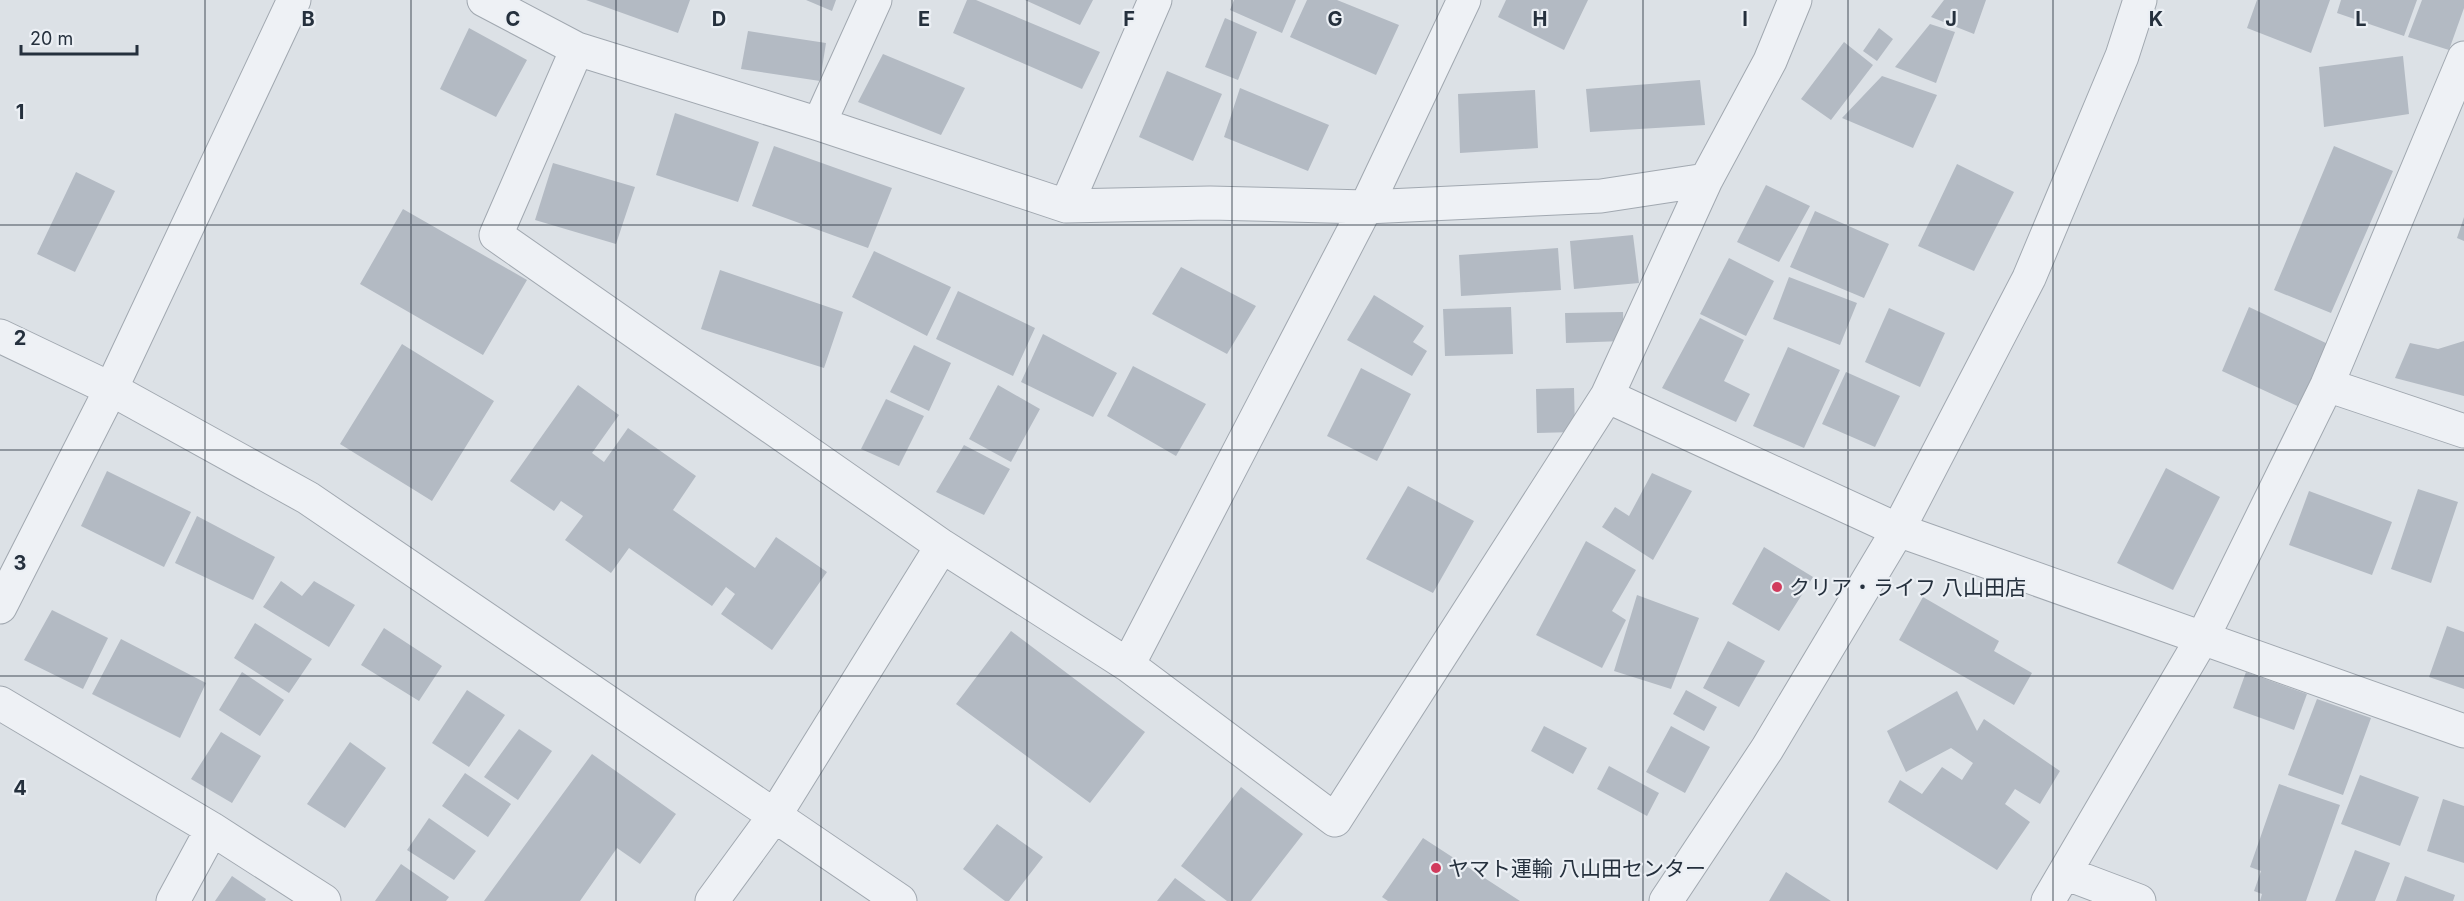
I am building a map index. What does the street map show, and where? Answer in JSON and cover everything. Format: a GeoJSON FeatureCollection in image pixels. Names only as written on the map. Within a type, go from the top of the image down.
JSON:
{"type":"FeatureCollection","features":[{"type":"Feature","properties":{"kind":"street"},"geometry":{"type":"LineString","coordinates":[[0,607],[111,389],[294,0]]}},
{"type":"Feature","properties":{"kind":"street"},"geometry":{"type":"LineString","coordinates":[[484,0],[577,48],[819,124],[1066,206],[1210,203],[1366,207],[1600,196],[1706,180]]}},
{"type":"Feature","properties":{"kind":"street"},"geometry":{"type":"LineString","coordinates":[[819,124],[875,0]]}},
{"type":"Feature","properties":{"kind":"street"},"geometry":{"type":"LineString","coordinates":[[1066,206],[1155,0]]}},
{"type":"Feature","properties":{"kind":"street"},"geometry":{"type":"LineString","coordinates":[[1128,665],[1366,207],[1464,0]]}},
{"type":"Feature","properties":{"kind":"street"},"geometry":{"type":"LineString","coordinates":[[577,48],[496,235],[942,546],[1128,665],[1335,820],[1607,396],[1706,180],[1770,61],[1794,0]]}},
{"type":"Feature","properties":{"kind":"street"},"geometry":{"type":"LineString","coordinates":[[1666,901],[1767,748],[1898,530],[2029,278],[2122,56],[2140,0]]}},
{"type":"Feature","properties":{"kind":"street"},"geometry":{"type":"LineString","coordinates":[[2048,901],[2203,637],[2327,385],[2464,58]]}},
{"type":"Feature","properties":{"kind":"street"},"geometry":{"type":"LineString","coordinates":[[0,336],[111,389],[308,498],[900,901]]}},
{"type":"Feature","properties":{"kind":"street"},"geometry":{"type":"LineString","coordinates":[[2327,385],[2464,431]]}},
{"type":"Feature","properties":{"kind":"street"},"geometry":{"type":"LineString","coordinates":[[1607,396],[1898,530],[2464,731]]}},
{"type":"Feature","properties":{"kind":"street"},"geometry":{"type":"LineString","coordinates":[[712,901],[775,815],[942,546]]}},
{"type":"Feature","properties":{"kind":"street"},"geometry":{"type":"LineString","coordinates":[[0,703],[212,829],[324,901]]}},
{"type":"Feature","properties":{"kind":"street"},"geometry":{"type":"LineString","coordinates":[[173,901],[212,829]]}},
{"type":"Feature","properties":{"kind":"street"},"geometry":{"type":"LineString","coordinates":[[2065,873],[2139,901]]}},
{"type":"Feature","properties":{"kind":"building"},"geometry":{"type":"Polygon","coordinates":[[[586,0],[690,0],[678,33],[586,0]]]}},
{"type":"Feature","properties":{"kind":"building"},"geometry":{"type":"Polygon","coordinates":[[[806,0],[836,0],[832,11],[806,0]]]}},
{"type":"Feature","properties":{"kind":"building"},"geometry":{"type":"Polygon","coordinates":[[[967,0],[976,0],[1100,52],[1082,89],[953,33],[967,0]]]}},
{"type":"Feature","properties":{"kind":"building"},"geometry":{"type":"Polygon","coordinates":[[[1025,0],[1093,0],[1080,25],[1025,0]]]}},
{"type":"Feature","properties":{"kind":"building"},"geometry":{"type":"Polygon","coordinates":[[[1234,0],[1296,0],[1282,33],[1230,10],[1234,0]]]}},
{"type":"Feature","properties":{"kind":"building"},"geometry":{"type":"Polygon","coordinates":[[[1307,0],[1337,0],[1399,25],[1376,75],[1290,37],[1307,0]]]}},
{"type":"Feature","properties":{"kind":"building"},"geometry":{"type":"Polygon","coordinates":[[[1506,0],[1588,0],[1564,50],[1498,17],[1506,0]]]}},
{"type":"Feature","properties":{"kind":"building"},"geometry":{"type":"Polygon","coordinates":[[[1944,0],[1986,0],[1974,34],[1931,17],[1944,0]]]}},
{"type":"Feature","properties":{"kind":"building"},"geometry":{"type":"Polygon","coordinates":[[[2257,0],[2330,0],[2311,53],[2247,28],[2257,0]]]}},
{"type":"Feature","properties":{"kind":"building"},"geometry":{"type":"Polygon","coordinates":[[[2341,0],[2417,0],[2404,36],[2337,13],[2341,0]]]}},
{"type":"Feature","properties":{"kind":"building"},"geometry":{"type":"Polygon","coordinates":[[[2422,0],[2464,0],[2464,8],[2449,50],[2408,37],[2422,0]]]}},
{"type":"Feature","properties":{"kind":"building"},"geometry":{"type":"Polygon","coordinates":[[[1225,18],[1257,32],[1238,80],[1205,67],[1225,18]]]}},
{"type":"Feature","properties":{"kind":"building"},"geometry":{"type":"Polygon","coordinates":[[[1930,24],[1955,32],[1936,83],[1895,67],[1930,24]]]}},
{"type":"Feature","properties":{"kind":"building"},"geometry":{"type":"Polygon","coordinates":[[[469,28],[527,60],[496,117],[440,89],[469,28]]]}},
{"type":"Feature","properties":{"kind":"building"},"geometry":{"type":"Polygon","coordinates":[[[1879,28],[1893,39],[1877,61],[1863,51],[1879,28]]]}},
{"type":"Feature","properties":{"kind":"building"},"geometry":{"type":"Polygon","coordinates":[[[748,31],[826,43],[820,81],[741,69],[748,31]]]}},
{"type":"Feature","properties":{"kind":"building"},"geometry":{"type":"Polygon","coordinates":[[[1844,42],[1873,65],[1831,120],[1801,99],[1844,42]]]}},
{"type":"Feature","properties":{"kind":"building"},"geometry":{"type":"Polygon","coordinates":[[[883,54],[965,88],[941,135],[858,102],[883,54]]]}},
{"type":"Feature","properties":{"kind":"building"},"geometry":{"type":"Polygon","coordinates":[[[2403,56],[2409,114],[2324,127],[2319,67],[2403,56]]]}},
{"type":"Feature","properties":{"kind":"building"},"geometry":{"type":"Polygon","coordinates":[[[1167,71],[1222,94],[1193,161],[1139,137],[1167,71]]]}},
{"type":"Feature","properties":{"kind":"building"},"geometry":{"type":"Polygon","coordinates":[[[1882,76],[1937,95],[1913,148],[1842,118],[1882,76]]]}},
{"type":"Feature","properties":{"kind":"building"},"geometry":{"type":"Polygon","coordinates":[[[1700,80],[1705,125],[1590,132],[1586,89],[1700,80]]]}},
{"type":"Feature","properties":{"kind":"building"},"geometry":{"type":"Polygon","coordinates":[[[1240,88],[1329,125],[1308,171],[1224,137],[1240,88]]]}},
{"type":"Feature","properties":{"kind":"building"},"geometry":{"type":"Polygon","coordinates":[[[1535,90],[1538,148],[1460,153],[1458,94],[1535,90]]]}},
{"type":"Feature","properties":{"kind":"building"},"geometry":{"type":"Polygon","coordinates":[[[675,113],[759,142],[738,202],[656,175],[675,113]]]}},
{"type":"Feature","properties":{"kind":"building"},"geometry":{"type":"Polygon","coordinates":[[[774,146],[892,188],[868,248],[752,206],[774,146]]]}},
{"type":"Feature","properties":{"kind":"building"},"geometry":{"type":"Polygon","coordinates":[[[2334,146],[2393,171],[2331,313],[2274,290],[2334,146]]]}},
{"type":"Feature","properties":{"kind":"building"},"geometry":{"type":"Polygon","coordinates":[[[553,163],[635,187],[616,244],[535,220],[553,163]]]}},
{"type":"Feature","properties":{"kind":"building"},"geometry":{"type":"Polygon","coordinates":[[[1957,164],[2014,192],[1974,271],[1918,246],[1957,164]]]}},
{"type":"Feature","properties":{"kind":"building"},"geometry":{"type":"Polygon","coordinates":[[[76,172],[115,191],[75,272],[37,254],[76,172]]]}},
{"type":"Feature","properties":{"kind":"building"},"geometry":{"type":"Polygon","coordinates":[[[1766,185],[1810,206],[1779,262],[1737,242],[1766,185]]]}},
{"type":"Feature","properties":{"kind":"building"},"geometry":{"type":"Polygon","coordinates":[[[403,209],[527,280],[483,355],[360,284],[403,209]]]}},
{"type":"Feature","properties":{"kind":"building"},"geometry":{"type":"Polygon","coordinates":[[[1815,211],[1889,244],[1864,298],[1790,267],[1815,211]]]}},
{"type":"Feature","properties":{"kind":"building"},"geometry":{"type":"Polygon","coordinates":[[[2464,217],[2464,241],[2457,238],[2464,217]]]}},
{"type":"Feature","properties":{"kind":"building"},"geometry":{"type":"Polygon","coordinates":[[[1633,235],[1639,283],[1574,289],[1570,241],[1633,235]]]}},
{"type":"Feature","properties":{"kind":"building"},"geometry":{"type":"Polygon","coordinates":[[[1558,248],[1561,290],[1461,296],[1459,255],[1558,248]]]}},
{"type":"Feature","properties":{"kind":"building"},"geometry":{"type":"Polygon","coordinates":[[[874,251],[951,287],[927,336],[852,297],[874,251]]]}},
{"type":"Feature","properties":{"kind":"building"},"geometry":{"type":"Polygon","coordinates":[[[1729,258],[1774,281],[1746,336],[1700,314],[1729,258]]]}},
{"type":"Feature","properties":{"kind":"building"},"geometry":{"type":"Polygon","coordinates":[[[1181,267],[1256,306],[1227,354],[1152,314],[1181,267]]]}},
{"type":"Feature","properties":{"kind":"building"},"geometry":{"type":"Polygon","coordinates":[[[720,270],[843,312],[824,368],[701,329],[720,270]]]}},
{"type":"Feature","properties":{"kind":"building"},"geometry":{"type":"Polygon","coordinates":[[[1789,277],[1857,303],[1840,345],[1773,319],[1789,277]]]}},
{"type":"Feature","properties":{"kind":"building"},"geometry":{"type":"Polygon","coordinates":[[[958,291],[1035,328],[1013,376],[936,339],[958,291]]]}},
{"type":"Feature","properties":{"kind":"building"},"geometry":{"type":"Polygon","coordinates":[[[1374,295],[1424,326],[1413,342],[1427,351],[1412,376],[1347,340],[1374,295]]]}},
{"type":"Feature","properties":{"kind":"building"},"geometry":{"type":"Polygon","coordinates":[[[1511,307],[1513,354],[1445,356],[1443,309],[1511,307]]]}},
{"type":"Feature","properties":{"kind":"building"},"geometry":{"type":"Polygon","coordinates":[[[2249,307],[2328,344],[2300,407],[2222,371],[2249,307]]]}},
{"type":"Feature","properties":{"kind":"building"},"geometry":{"type":"Polygon","coordinates":[[[1889,308],[1945,333],[1920,387],[1865,362],[1889,308]]]}},
{"type":"Feature","properties":{"kind":"building"},"geometry":{"type":"Polygon","coordinates":[[[1623,312],[1624,341],[1566,343],[1565,313],[1623,312]]]}},
{"type":"Feature","properties":{"kind":"building"},"geometry":{"type":"Polygon","coordinates":[[[1700,318],[1744,340],[1724,381],[1750,394],[1736,422],[1662,388],[1700,318]]]}},
{"type":"Feature","properties":{"kind":"building"},"geometry":{"type":"Polygon","coordinates":[[[1043,334],[1117,373],[1093,417],[1021,382],[1043,334]]]}},
{"type":"Feature","properties":{"kind":"building"},"geometry":{"type":"Polygon","coordinates":[[[2464,341],[2464,396],[2395,378],[2410,343],[2438,349],[2464,341]]]}},
{"type":"Feature","properties":{"kind":"building"},"geometry":{"type":"Polygon","coordinates":[[[402,344],[494,401],[432,501],[340,444],[402,344]]]}},
{"type":"Feature","properties":{"kind":"building"},"geometry":{"type":"Polygon","coordinates":[[[914,345],[951,363],[929,411],[890,392],[914,345]]]}},
{"type":"Feature","properties":{"kind":"building"},"geometry":{"type":"Polygon","coordinates":[[[1788,347],[1840,370],[1804,448],[1753,426],[1788,347]]]}},
{"type":"Feature","properties":{"kind":"building"},"geometry":{"type":"Polygon","coordinates":[[[1133,366],[1206,404],[1176,456],[1107,416],[1133,366]]]}},
{"type":"Feature","properties":{"kind":"building"},"geometry":{"type":"Polygon","coordinates":[[[1361,368],[1411,394],[1377,461],[1327,436],[1361,368]]]}},
{"type":"Feature","properties":{"kind":"building"},"geometry":{"type":"Polygon","coordinates":[[[1846,372],[1900,396],[1875,447],[1822,424],[1846,372]]]}},
{"type":"Feature","properties":{"kind":"building"},"geometry":{"type":"Polygon","coordinates":[[[578,385],[619,415],[592,453],[604,462],[628,428],[696,476],[673,510],[755,568],[776,537],[827,572],[772,650],[721,614],[735,594],[726,587],[712,606],[629,548],[611,573],[565,540],[583,516],[561,501],[554,511],[510,481],[578,385]]]}},
{"type":"Feature","properties":{"kind":"building"},"geometry":{"type":"Polygon","coordinates":[[[998,385],[1040,409],[1011,462],[969,439],[998,385]]]}},
{"type":"Feature","properties":{"kind":"building"},"geometry":{"type":"Polygon","coordinates":[[[1574,388],[1575,432],[1537,433],[1536,389],[1574,388]]]}},
{"type":"Feature","properties":{"kind":"building"},"geometry":{"type":"Polygon","coordinates":[[[886,399],[924,416],[899,466],[861,449],[886,399]]]}},
{"type":"Feature","properties":{"kind":"building"},"geometry":{"type":"Polygon","coordinates":[[[964,445],[1010,469],[984,515],[936,492],[964,445]]]}},
{"type":"Feature","properties":{"kind":"building"},"geometry":{"type":"Polygon","coordinates":[[[2166,468],[2220,497],[2173,590],[2117,563],[2166,468]]]}},
{"type":"Feature","properties":{"kind":"building"},"geometry":{"type":"Polygon","coordinates":[[[107,471],[191,512],[164,567],[81,526],[107,471]]]}},
{"type":"Feature","properties":{"kind":"building"},"geometry":{"type":"Polygon","coordinates":[[[1652,473],[1692,491],[1653,560],[1602,527],[1615,507],[1629,516],[1652,473]]]}},
{"type":"Feature","properties":{"kind":"building"},"geometry":{"type":"Polygon","coordinates":[[[1408,486],[1474,521],[1433,593],[1366,559],[1408,486]]]}},
{"type":"Feature","properties":{"kind":"building"},"geometry":{"type":"Polygon","coordinates":[[[2418,489],[2458,502],[2431,583],[2391,569],[2418,489]]]}},
{"type":"Feature","properties":{"kind":"building"},"geometry":{"type":"Polygon","coordinates":[[[2309,491],[2392,522],[2372,575],[2289,545],[2309,491]]]}},
{"type":"Feature","properties":{"kind":"building"},"geometry":{"type":"Polygon","coordinates":[[[197,516],[275,557],[253,600],[175,563],[197,516]]]}},
{"type":"Feature","properties":{"kind":"building"},"geometry":{"type":"Polygon","coordinates":[[[1586,541],[1636,570],[1612,611],[1626,620],[1602,668],[1536,635],[1586,541]]]}},
{"type":"Feature","properties":{"kind":"building"},"geometry":{"type":"Polygon","coordinates":[[[1764,547],[1813,577],[1779,631],[1732,604],[1764,547]]]}},
{"type":"Feature","properties":{"kind":"building"},"geometry":{"type":"Polygon","coordinates":[[[281,581],[302,596],[314,581],[355,605],[329,647],[263,607],[281,581]]]}},
{"type":"Feature","properties":{"kind":"building"},"geometry":{"type":"Polygon","coordinates":[[[1637,595],[1699,618],[1671,689],[1614,671],[1637,595]]]}},
{"type":"Feature","properties":{"kind":"building"},"geometry":{"type":"Polygon","coordinates":[[[1923,597],[1999,641],[1994,651],[2032,673],[2014,705],[1899,640],[1923,597]]]}},
{"type":"Feature","properties":{"kind":"building"},"geometry":{"type":"Polygon","coordinates":[[[52,610],[108,638],[83,689],[24,660],[52,610]]]}},
{"type":"Feature","properties":{"kind":"building"},"geometry":{"type":"Polygon","coordinates":[[[255,623],[312,659],[289,693],[234,658],[255,623]]]}},
{"type":"Feature","properties":{"kind":"building"},"geometry":{"type":"Polygon","coordinates":[[[2447,626],[2464,632],[2464,689],[2429,677],[2447,626]]]}},
{"type":"Feature","properties":{"kind":"building"},"geometry":{"type":"Polygon","coordinates":[[[384,628],[442,666],[419,701],[361,665],[384,628]]]}},
{"type":"Feature","properties":{"kind":"building"},"geometry":{"type":"Polygon","coordinates":[[[1011,631],[1145,732],[1090,803],[956,704],[1011,631]]]}},
{"type":"Feature","properties":{"kind":"building"},"geometry":{"type":"Polygon","coordinates":[[[121,639],[206,683],[180,738],[92,694],[121,639]]]}},
{"type":"Feature","properties":{"kind":"building"},"geometry":{"type":"Polygon","coordinates":[[[1728,641],[1765,661],[1739,707],[1703,688],[1728,641]]]}},
{"type":"Feature","properties":{"kind":"building"},"geometry":{"type":"Polygon","coordinates":[[[242,672],[284,700],[260,736],[219,710],[242,672]]]}},
{"type":"Feature","properties":{"kind":"building"},"geometry":{"type":"Polygon","coordinates":[[[2246,672],[2307,694],[2294,730],[2233,708],[2246,672]]]}},
{"type":"Feature","properties":{"kind":"building"},"geometry":{"type":"Polygon","coordinates":[[[467,690],[505,715],[469,767],[432,743],[467,690]]]}},
{"type":"Feature","properties":{"kind":"building"},"geometry":{"type":"Polygon","coordinates":[[[1686,690],[1717,707],[1704,731],[1673,714],[1686,690]]]}},
{"type":"Feature","properties":{"kind":"building"},"geometry":{"type":"Polygon","coordinates":[[[1957,691],[1977,731],[1984,719],[2060,771],[2040,804],[2015,789],[2005,804],[2030,822],[1997,870],[1888,802],[1900,780],[1922,794],[1942,767],[1962,780],[1973,763],[1951,748],[1906,772],[1887,731],[1957,691]]]}},
{"type":"Feature","properties":{"kind":"building"},"geometry":{"type":"Polygon","coordinates":[[[2317,699],[2371,718],[2343,795],[2288,775],[2317,699]]]}},
{"type":"Feature","properties":{"kind":"building"},"geometry":{"type":"Polygon","coordinates":[[[1544,726],[1587,748],[1573,774],[1531,751],[1544,726]]]}},
{"type":"Feature","properties":{"kind":"building"},"geometry":{"type":"Polygon","coordinates":[[[1671,726],[1710,747],[1685,793],[1646,772],[1671,726]]]}},
{"type":"Feature","properties":{"kind":"building"},"geometry":{"type":"Polygon","coordinates":[[[519,729],[552,751],[518,800],[484,777],[519,729]]]}},
{"type":"Feature","properties":{"kind":"building"},"geometry":{"type":"Polygon","coordinates":[[[221,732],[261,756],[232,803],[191,779],[221,732]]]}},
{"type":"Feature","properties":{"kind":"building"},"geometry":{"type":"Polygon","coordinates":[[[350,742],[386,768],[345,828],[307,804],[350,742]]]}},
{"type":"Feature","properties":{"kind":"building"},"geometry":{"type":"Polygon","coordinates":[[[592,754],[676,814],[640,864],[617,848],[580,901],[484,901],[592,754]]]}},
{"type":"Feature","properties":{"kind":"building"},"geometry":{"type":"Polygon","coordinates":[[[1609,766],[1659,793],[1647,816],[1597,789],[1609,766]]]}},
{"type":"Feature","properties":{"kind":"building"},"geometry":{"type":"Polygon","coordinates":[[[465,773],[511,804],[488,837],[442,806],[465,773]]]}},
{"type":"Feature","properties":{"kind":"building"},"geometry":{"type":"Polygon","coordinates":[[[2360,775],[2419,797],[2400,846],[2341,824],[2360,775]]]}},
{"type":"Feature","properties":{"kind":"building"},"geometry":{"type":"Polygon","coordinates":[[[2279,784],[2340,805],[2306,901],[2260,901],[2262,894],[2254,891],[2261,871],[2250,867],[2279,784]]]}},
{"type":"Feature","properties":{"kind":"building"},"geometry":{"type":"Polygon","coordinates":[[[1241,787],[1303,834],[1251,901],[1227,901],[1181,866],[1241,787]]]}},
{"type":"Feature","properties":{"kind":"building"},"geometry":{"type":"Polygon","coordinates":[[[2443,799],[2464,806],[2464,863],[2427,851],[2443,799]]]}},
{"type":"Feature","properties":{"kind":"building"},"geometry":{"type":"Polygon","coordinates":[[[429,818],[476,851],[454,880],[407,850],[429,818]]]}},
{"type":"Feature","properties":{"kind":"building"},"geometry":{"type":"Polygon","coordinates":[[[997,824],[1043,857],[1009,901],[1005,901],[963,869],[997,824]]]}},
{"type":"Feature","properties":{"kind":"building","name":"ヤマト運輸 八山田センター"},"geometry":{"type":"Polygon","coordinates":[[[1423,838],[1520,901],[1388,901],[1382,897],[1423,838]]]}},
{"type":"Feature","properties":{"kind":"building"},"geometry":{"type":"Polygon","coordinates":[[[2355,850],[2390,863],[2375,901],[2335,901],[2355,850]]]}},
{"type":"Feature","properties":{"kind":"building"},"geometry":{"type":"Polygon","coordinates":[[[401,864],[449,897],[446,901],[375,901],[401,864]]]}},
{"type":"Feature","properties":{"kind":"building"},"geometry":{"type":"Polygon","coordinates":[[[1786,872],[1831,901],[1769,901],[1786,872]]]}},
{"type":"Feature","properties":{"kind":"building"},"geometry":{"type":"Polygon","coordinates":[[[232,876],[266,899],[265,901],[215,901],[232,876]]]}},
{"type":"Feature","properties":{"kind":"building"},"geometry":{"type":"Polygon","coordinates":[[[2405,876],[2455,895],[2453,901],[2396,901],[2405,876]]]}},
{"type":"Feature","properties":{"kind":"building"},"geometry":{"type":"Polygon","coordinates":[[[1175,878],[1206,901],[1157,901],[1175,878]]]}},
{"type":"Feature","properties":{"kind":"place","name":"クリア・ライフ 八山田店"},"geometry":{"type":"Point","coordinates":[1777,587]}},
{"type":"Feature","properties":{"kind":"place","name":"ヤマト運輸 八山田センター"},"geometry":{"type":"Point","coordinates":[1436,868]}}]}
